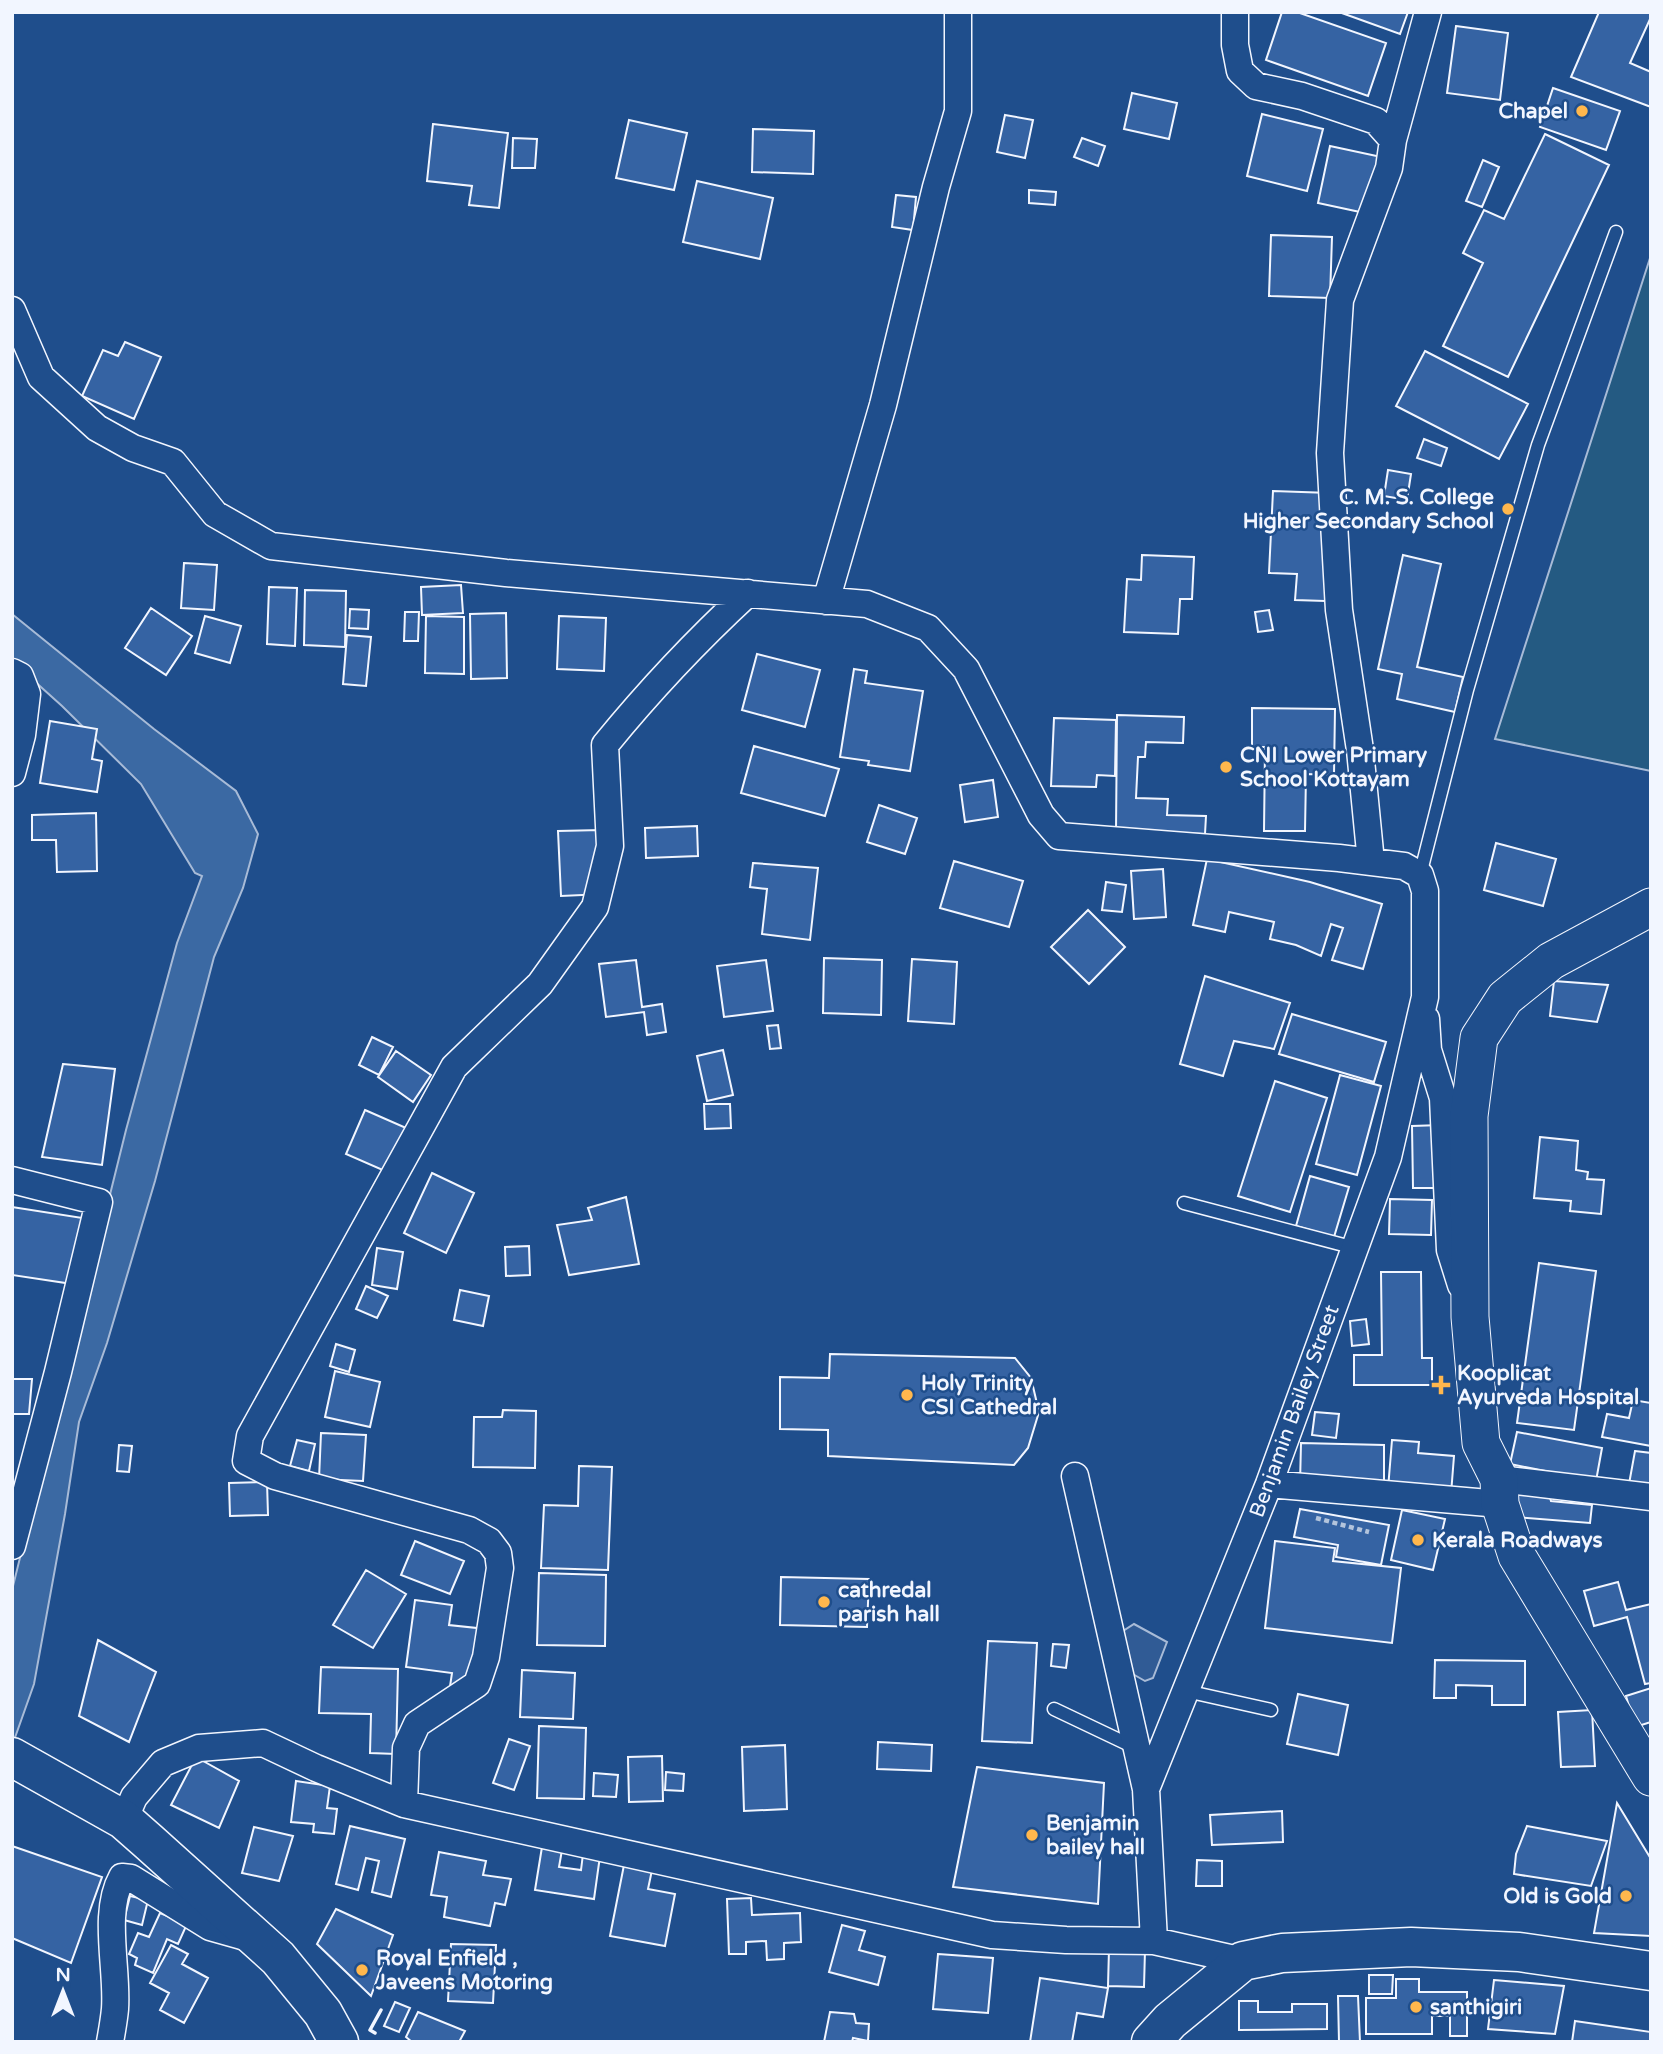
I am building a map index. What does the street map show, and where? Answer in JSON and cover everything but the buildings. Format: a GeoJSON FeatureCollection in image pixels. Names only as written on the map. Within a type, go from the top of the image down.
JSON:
{"type":"FeatureCollection","features":[{"type":"Feature","properties":{"kind":"main road"},"geometry":{"type":"LineString","coordinates":[[1651,907],[1550,961],[1505,999],[1479,1038],[1469,1116],[1470,1317],[1481,1443],[1499,1491],[1517,1556],[1651,1777]]}},
{"type":"Feature","properties":{"kind":"main road"},"geometry":{"type":"LineString","coordinates":[[27,1765],[124,1820],[278,1958],[323,2013],[339,2042]]}},
{"type":"Feature","properties":{"kind":"main road"},"geometry":{"type":"LineString","coordinates":[[1166,2035],[1243,1961],[1282,1953],[1411,1947],[1519,1952],[1651,1971]]}},
{"type":"Feature","properties":{"kind":"street"},"geometry":{"type":"LineString","coordinates":[[826,601],[883,405],[936,187],[958,111],[958,12]]}},
{"type":"Feature","properties":{"kind":"street"},"geometry":{"type":"LineString","coordinates":[[1235,12],[1235,45],[1240,71],[1256,86],[1302,96],[1376,121],[1393,140]]}},
{"type":"Feature","properties":{"kind":"street"},"geometry":{"type":"LineString","coordinates":[[1371,862],[1360,750],[1339,610],[1330,453],[1340,300],[1389,167],[1393,140],[1427,12]]}},
{"type":"Feature","properties":{"kind":"street"},"geometry":{"type":"LineString","coordinates":[[12,310],[41,377],[97,428],[133,449],[173,462],[215,514],[271,546],[506,573],[867,604],[928,628],[966,668],[1041,816],[1059,836],[1371,862],[1404,866],[1420,875]]}},
{"type":"Feature","properties":{"kind":"street"},"geometry":{"type":"LineString","coordinates":[[404,1804],[406,1748],[417,1724],[477,1684],[486,1657],[500,1569],[498,1553],[489,1541],[469,1530],[275,1476],[246,1461],[250,1436],[454,1068],[540,984],[595,907],[610,846],[605,745],[696,641],[748,593]]}},
{"type":"Feature","properties":{"kind":"street"},"geometry":{"type":"LineString","coordinates":[[12,671],[20,676],[27,694],[22,735],[12,772]]}},
{"type":"Feature","properties":{"kind":"street","name":"Benjamin Bailey Street"},"geometry":{"type":"LineString","coordinates":[[1154,1941],[1146,1789],[1269,1484],[1388,1157],[1424,997],[1426,891],[1420,875]]}},
{"type":"Feature","properties":{"kind":"street"},"geometry":{"type":"LineString","coordinates":[[1424,997],[1428,1050],[1443,1098],[1451,1250],[1470,1317]]}},
{"type":"Feature","properties":{"kind":"street"},"geometry":{"type":"LineString","coordinates":[[12,1180],[99,1202],[13,1543]]}},
{"type":"Feature","properties":{"kind":"street"},"geometry":{"type":"LineString","coordinates":[[1075,1476],[1146,1789]]}},
{"type":"Feature","properties":{"kind":"street"},"geometry":{"type":"LineString","coordinates":[[1269,1484],[1651,1497]]}},
{"type":"Feature","properties":{"kind":"street"},"geometry":{"type":"LineString","coordinates":[[124,1820],[134,1797],[163,1763],[199,1748],[263,1743],[404,1804],[992,1934],[1066,1940],[1154,1941],[1243,1961]]}},
{"type":"Feature","properties":{"kind":"street"},"geometry":{"type":"LineString","coordinates":[[110,2042],[115,2008],[114,1903],[122,1877],[131,1878],[210,1927],[259,1942]]}},
{"type":"Feature","properties":{"kind":"lane"},"geometry":{"type":"LineString","coordinates":[[1420,875],[1467,690],[1538,445],[1616,232]]}},
{"type":"Feature","properties":{"kind":"lane"},"geometry":{"type":"LineString","coordinates":[[1184,1203],[1355,1248]]}},
{"type":"Feature","properties":{"kind":"lane"},"geometry":{"type":"LineString","coordinates":[[1186,1691],[1271,1710]]}},
{"type":"Feature","properties":{"kind":"lane"},"geometry":{"type":"LineString","coordinates":[[1054,1709],[1137,1749]]}},
{"type":"Feature","properties":{"kind":"shaded area"},"geometry":{"type":"Polygon","coordinates":[[[1651,255],[1651,771],[1495,739],[1651,255]]]}},
{"type":"Feature","properties":{"kind":"shaded area"},"geometry":{"type":"Polygon","coordinates":[[[12,614],[154,729],[236,791],[258,834],[243,888],[214,957],[155,1181],[107,1343],[79,1422],[34,1684],[12,1746],[12,1590],[126,1130],[177,943],[202,876],[195,873],[141,784],[12,661],[12,614]]]}},
{"type":"Feature","properties":{"kind":"shaded area"},"geometry":{"type":"Polygon","coordinates":[[[1134,1624],[1167,1642],[1153,1678],[1145,1681],[1124,1669],[1120,1633],[1134,1624]]]}},
{"type":"Feature","properties":{"kind":"wall"},"geometry":{"type":"LineString","coordinates":[[375,2033],[370,2030],[381,2010]]}},
{"type":"Feature","properties":{"kind":"place","name":"Chapel"},"geometry":{"type":"Point","coordinates":[1582,111]}},
{"type":"Feature","properties":{"kind":"place","name":"C. M. S. College Higher Secondary School"},"geometry":{"type":"Point","coordinates":[1508,509]}},
{"type":"Feature","properties":{"kind":"place","name":"CNI Lower Primary School Kottayam"},"geometry":{"type":"Point","coordinates":[1226,767]}},
{"type":"Feature","properties":{"kind":"place","name":"Kooplicat Ayurveda Hospital"},"geometry":{"type":"Point","coordinates":[1441,1385]}},
{"type":"Feature","properties":{"kind":"place","name":"Holy Trinity CSI Cathedral"},"geometry":{"type":"Point","coordinates":[907,1395]}},
{"type":"Feature","properties":{"kind":"place","name":"Kerala Roadways"},"geometry":{"type":"Point","coordinates":[1418,1540]}},
{"type":"Feature","properties":{"kind":"place","name":"cathredal parish hall"},"geometry":{"type":"Point","coordinates":[824,1602]}},
{"type":"Feature","properties":{"kind":"place","name":"Benjamin bailey hall"},"geometry":{"type":"Point","coordinates":[1032,1835]}},
{"type":"Feature","properties":{"kind":"place","name":"Old is Gold"},"geometry":{"type":"Point","coordinates":[1626,1896]}},
{"type":"Feature","properties":{"kind":"place","name":"Royal Enfield , Javeens Motoring"},"geometry":{"type":"Point","coordinates":[362,1970]}},
{"type":"Feature","properties":{"kind":"place","name":"santhigiri"},"geometry":{"type":"Point","coordinates":[1416,2007]}}]}
